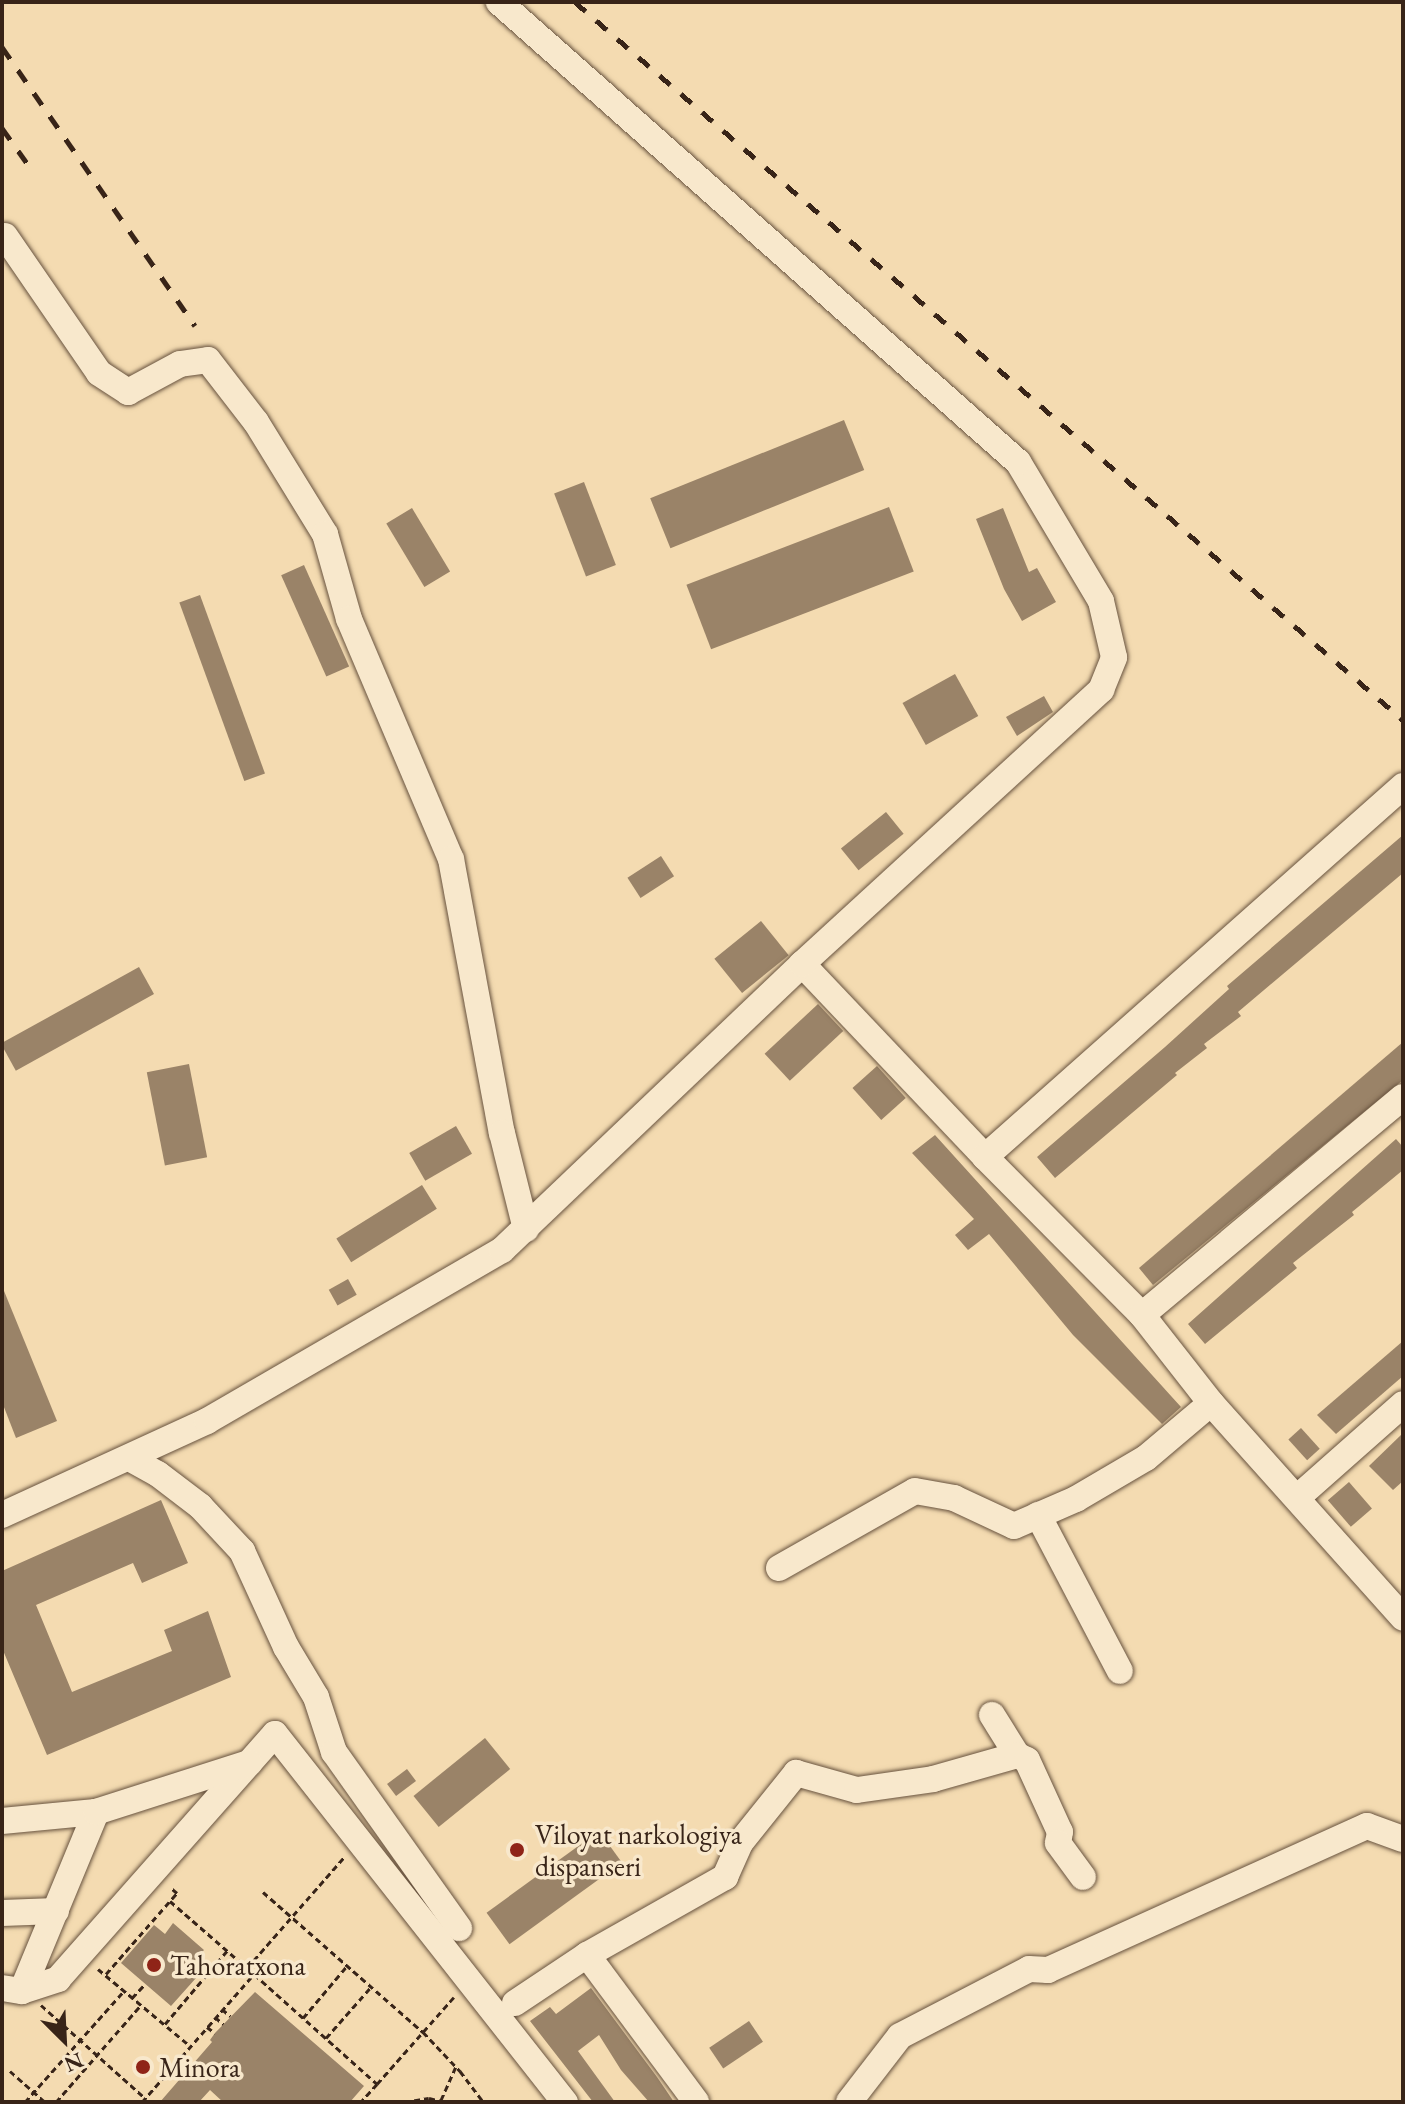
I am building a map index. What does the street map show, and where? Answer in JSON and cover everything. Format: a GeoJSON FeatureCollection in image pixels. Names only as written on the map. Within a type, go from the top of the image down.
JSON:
{"type":"FeatureCollection","features":[{"type":"Feature","properties":{"kind":"street"},"geometry":{"type":"LineString","coordinates":[[2,1515],[207,1421],[502,1250],[802,964],[1101,690],[1114,657],[1101,601],[1018,462],[499,2]]}},
{"type":"Feature","properties":{"kind":"street"},"geometry":{"type":"LineString","coordinates":[[5,236],[99,373],[128,392],[180,364],[208,360],[256,422],[325,534],[349,619],[451,859],[502,1133],[526,1229]]}},
{"type":"Feature","properties":{"kind":"street"},"geometry":{"type":"LineString","coordinates":[[985,1157],[1403,786]]}},
{"type":"Feature","properties":{"kind":"street"},"geometry":{"type":"LineString","coordinates":[[802,964],[985,1157],[1142,1315],[1211,1403],[1403,1618]]}},
{"type":"Feature","properties":{"kind":"street"},"geometry":{"type":"LineString","coordinates":[[1142,1315],[1403,1097]]}},
{"type":"Feature","properties":{"kind":"street"},"geometry":{"type":"LineString","coordinates":[[779,1568],[915,1491],[954,1498],[1014,1526],[1076,1499],[1146,1458],[1211,1403]]}},
{"type":"Feature","properties":{"kind":"street"},"geometry":{"type":"LineString","coordinates":[[1298,1497],[1403,1404]]}},
{"type":"Feature","properties":{"kind":"street"},"geometry":{"type":"LineString","coordinates":[[129,1458],[158,1474],[200,1506],[242,1551],[286,1647],[316,1697],[334,1752],[459,1928]]}},
{"type":"Feature","properties":{"kind":"street"},"geometry":{"type":"LineString","coordinates":[[1038,1515],[1120,1671]]}},
{"type":"Feature","properties":{"kind":"street"},"geometry":{"type":"LineString","coordinates":[[992,1715],[1017,1755],[1027,1760],[1060,1832],[1058,1843],[1083,1877]]}},
{"type":"Feature","properties":{"kind":"street"},"geometry":{"type":"LineString","coordinates":[[21,1988],[58,1979],[275,1734],[565,2102]]}},
{"type":"Feature","properties":{"kind":"street"},"geometry":{"type":"LineString","coordinates":[[515,2003],[587,1955],[725,1877],[740,1843],[796,1773],[857,1790],[933,1779],[1017,1755]]}},
{"type":"Feature","properties":{"kind":"street"},"geometry":{"type":"LineString","coordinates":[[2,1821],[96,1812],[249,1763]]}},
{"type":"Feature","properties":{"kind":"street"},"geometry":{"type":"LineString","coordinates":[[21,1988],[96,1812]]}},
{"type":"Feature","properties":{"kind":"street"},"geometry":{"type":"LineString","coordinates":[[849,2102],[900,2036],[1029,1969],[1048,1970],[1367,1826],[1403,1839]]}},
{"type":"Feature","properties":{"kind":"street"},"geometry":{"type":"LineString","coordinates":[[2,1913],[56,1911]]}},
{"type":"Feature","properties":{"kind":"street"},"geometry":{"type":"LineString","coordinates":[[587,1955],[696,2102]]}},
{"type":"Feature","properties":{"kind":"path"},"geometry":{"type":"LineString","coordinates":[[247,1968],[347,1854]]}},
{"type":"Feature","properties":{"kind":"path"},"geometry":{"type":"LineString","coordinates":[[106,1975],[177,1893],[152,1871]]}},
{"type":"Feature","properties":{"kind":"path"},"geometry":{"type":"LineString","coordinates":[[263,1892],[423,2032],[483,2102]]}},
{"type":"Feature","properties":{"kind":"path"},"geometry":{"type":"LineString","coordinates":[[170,1901],[377,2084]]}},
{"type":"Feature","properties":{"kind":"path"},"geometry":{"type":"LineString","coordinates":[[165,2025],[227,1951]]}},
{"type":"Feature","properties":{"kind":"path"},"geometry":{"type":"LineString","coordinates":[[79,1955],[190,2046]]}},
{"type":"Feature","properties":{"kind":"path"},"geometry":{"type":"LineString","coordinates":[[303,2018],[347,1966]]}},
{"type":"Feature","properties":{"kind":"path"},"geometry":{"type":"LineString","coordinates":[[21,1988],[143,2100],[254,1974]]}},
{"type":"Feature","properties":{"kind":"path"},"geometry":{"type":"LineString","coordinates":[[132,1998],[145,1984]]}},
{"type":"Feature","properties":{"kind":"path"},"geometry":{"type":"LineString","coordinates":[[326,2038],[371,1987]]}},
{"type":"Feature","properties":{"kind":"path"},"geometry":{"type":"LineString","coordinates":[[25,2102],[124,1991]]}},
{"type":"Feature","properties":{"kind":"path"},"geometry":{"type":"LineString","coordinates":[[364,2101],[456,1994]]}},
{"type":"Feature","properties":{"kind":"path"},"geometry":{"type":"LineString","coordinates":[[176,2000],[182,2005]]}},
{"type":"Feature","properties":{"kind":"path"},"geometry":{"type":"LineString","coordinates":[[56,2102],[141,2005]]}},
{"type":"Feature","properties":{"kind":"path"},"geometry":{"type":"LineString","coordinates":[[222,2009],[230,2016]]}},
{"type":"Feature","properties":{"kind":"path"},"geometry":{"type":"LineString","coordinates":[[215,2017],[223,2024]]}},
{"type":"Feature","properties":{"kind":"path"},"geometry":{"type":"LineString","coordinates":[[207,2027],[215,2033]]}},
{"type":"Feature","properties":{"kind":"path"},"geometry":{"type":"LineString","coordinates":[[404,2102],[417,2098],[443,2101],[456,2067]]}},
{"type":"Feature","properties":{"kind":"path"},"geometry":{"type":"LineString","coordinates":[[10,2071],[45,2102]]}},
{"type":"Feature","properties":{"kind":"building"},"geometry":{"type":"Polygon","coordinates":[[[844,420],[864,470],[670,548],[650,498],[844,420]]]}},
{"type":"Feature","properties":{"kind":"building"},"geometry":{"type":"Polygon","coordinates":[[[584,482],[616,565],[586,577],[554,493],[584,482]]]}},
{"type":"Feature","properties":{"kind":"building"},"geometry":{"type":"Polygon","coordinates":[[[889,507],[914,571],[711,649],[686,585],[889,507]]]}},
{"type":"Feature","properties":{"kind":"building"},"geometry":{"type":"Polygon","coordinates":[[[412,508],[450,571],[424,587],[386,523],[412,508]]]}},
{"type":"Feature","properties":{"kind":"building"},"geometry":{"type":"Polygon","coordinates":[[[1003,508],[1029,572],[1037,568],[1056,602],[1022,621],[1004,589],[976,519],[1003,508]]]}},
{"type":"Feature","properties":{"kind":"building"},"geometry":{"type":"Polygon","coordinates":[[[304,565],[349,666],[326,677],[281,575],[304,565]]]}},
{"type":"Feature","properties":{"kind":"building"},"geometry":{"type":"Polygon","coordinates":[[[200,595],[265,774],[244,781],[179,603],[200,595]]]}},
{"type":"Feature","properties":{"kind":"building"},"geometry":{"type":"Polygon","coordinates":[[[955,674],[978,716],[926,745],[903,703],[955,674]]]}},
{"type":"Feature","properties":{"kind":"building"},"geometry":{"type":"Polygon","coordinates":[[[1044,696],[1053,712],[1017,736],[1006,717],[1044,696]]]}},
{"type":"Feature","properties":{"kind":"building"},"geometry":{"type":"Polygon","coordinates":[[[886,812],[904,834],[859,870],[841,849],[886,812]]]}},
{"type":"Feature","properties":{"kind":"building"},"geometry":{"type":"Polygon","coordinates":[[[1403,835],[1403,873],[1238,1012],[1241,1016],[1204,1044],[1207,1048],[1055,1178],[1037,1157],[1165,1047],[1229,989],[1227,986],[1403,835]]]}},
{"type":"Feature","properties":{"kind":"building"},"geometry":{"type":"Polygon","coordinates":[[[661,856],[674,876],[641,898],[627,878],[661,856]]]}},
{"type":"Feature","properties":{"kind":"building"},"geometry":{"type":"Polygon","coordinates":[[[761,921],[789,955],[742,993],[714,959],[761,921]]]}},
{"type":"Feature","properties":{"kind":"building"},"geometry":{"type":"Polygon","coordinates":[[[139,967],[154,994],[16,1071],[2,1043],[139,967]]]}},
{"type":"Feature","properties":{"kind":"building"},"geometry":{"type":"Polygon","coordinates":[[[818,1004],[843,1031],[790,1081],[765,1054],[818,1004]]]}},
{"type":"Feature","properties":{"kind":"building"},"geometry":{"type":"Polygon","coordinates":[[[1403,1042],[1403,1080],[1153,1285],[1139,1268],[1403,1042]]]}},
{"type":"Feature","properties":{"kind":"building"},"geometry":{"type":"Polygon","coordinates":[[[189,1064],[207,1157],[165,1165],[147,1072],[189,1064]]]}},
{"type":"Feature","properties":{"kind":"building"},"geometry":{"type":"Polygon","coordinates":[[[877,1066],[906,1098],[881,1120],[852,1088],[877,1066]]]}},
{"type":"Feature","properties":{"kind":"building"},"geometry":{"type":"Polygon","coordinates":[[[456,1126],[472,1154],[425,1181],[409,1153],[456,1126]]]}},
{"type":"Feature","properties":{"kind":"building"},"geometry":{"type":"Polygon","coordinates":[[[935,1135],[1181,1407],[1162,1424],[1073,1335],[989,1234],[968,1250],[955,1235],[974,1219],[912,1153],[935,1135]]]}},
{"type":"Feature","properties":{"kind":"building"},"geometry":{"type":"Polygon","coordinates":[[[1396,1139],[1403,1147],[1403,1170],[1352,1212],[1354,1215],[1293,1263],[1297,1268],[1205,1344],[1188,1324],[1396,1139]]]}},
{"type":"Feature","properties":{"kind":"building"},"geometry":{"type":"Polygon","coordinates":[[[422,1185],[437,1209],[351,1262],[336,1239],[422,1185]]]}},
{"type":"Feature","properties":{"kind":"building"},"geometry":{"type":"Polygon","coordinates":[[[348,1279],[357,1295],[337,1305],[329,1290],[348,1279]]]}},
{"type":"Feature","properties":{"kind":"building"},"geometry":{"type":"Polygon","coordinates":[[[2,1286],[57,1421],[16,1438],[2,1402],[2,1286]]]}},
{"type":"Feature","properties":{"kind":"building"},"geometry":{"type":"Polygon","coordinates":[[[1403,1341],[1403,1376],[1336,1434],[1317,1415],[1403,1341]]]}},
{"type":"Feature","properties":{"kind":"building"},"geometry":{"type":"Polygon","coordinates":[[[1301,1428],[1320,1449],[1307,1460],[1288,1439],[1301,1428]]]}},
{"type":"Feature","properties":{"kind":"building"},"geometry":{"type":"Polygon","coordinates":[[[1403,1433],[1403,1481],[1393,1490],[1369,1466],[1403,1433]]]}},
{"type":"Feature","properties":{"kind":"building"},"geometry":{"type":"Polygon","coordinates":[[[1349,1482],[1372,1508],[1351,1527],[1328,1500],[1349,1482]]]}},
{"type":"Feature","properties":{"kind":"building"},"geometry":{"type":"Polygon","coordinates":[[[161,1500],[188,1563],[142,1583],[133,1563],[36,1605],[72,1692],[172,1651],[164,1630],[208,1611],[231,1677],[47,1755],[2,1648],[2,1571],[161,1500]]]}},
{"type":"Feature","properties":{"kind":"building"},"geometry":{"type":"Polygon","coordinates":[[[485,1738],[510,1769],[439,1827],[414,1796],[485,1738]]]}},
{"type":"Feature","properties":{"kind":"building"},"geometry":{"type":"Polygon","coordinates":[[[407,1769],[416,1781],[396,1796],[387,1784],[407,1769]]]}},
{"type":"Feature","properties":{"kind":"building"},"geometry":{"type":"Polygon","coordinates":[[[599,1831],[622,1863],[509,1944],[487,1913],[599,1831]]]}},
{"type":"Feature","properties":{"kind":"building","name":"Tahoratxona"},"geometry":{"type":"Polygon","coordinates":[[[173,1923],[204,1950],[186,1970],[196,1978],[171,2006],[121,1963],[154,1925],[165,1934],[173,1923]]]}},
{"type":"Feature","properties":{"kind":"building"},"geometry":{"type":"Polygon","coordinates":[[[591,1988],[674,2102],[649,2102],[621,2070],[599,2035],[578,2051],[615,2102],[593,2102],[530,2021],[550,2007],[556,2014],[591,1988]]]}},
{"type":"Feature","properties":{"kind":"building"},"geometry":{"type":"Polygon","coordinates":[[[255,1992],[364,2086],[350,2102],[223,2102],[210,2090],[199,2102],[160,2102],[212,2042],[210,2040],[215,2033],[255,1992]]]}},
{"type":"Feature","properties":{"kind":"building"},"geometry":{"type":"Polygon","coordinates":[[[749,2021],[763,2042],[723,2069],[709,2048],[749,2021]]]}},
{"type":"Feature","properties":{"kind":"building"},"geometry":{"type":"Polygon","coordinates":[[[143,2060],[150,2067],[143,2074],[136,2067],[143,2060]]]}},
{"type":"Feature","properties":{"kind":"railway"},"geometry":{"type":"LineString","coordinates":[[575,2],[1403,720]]}},
{"type":"Feature","properties":{"kind":"railway"},"geometry":{"type":"LineString","coordinates":[[2,47],[195,326]]}},
{"type":"Feature","properties":{"kind":"railway"},"geometry":{"type":"LineString","coordinates":[[2,128],[29,166]]}},
{"type":"Feature","properties":{"kind":"place","name":"Viloyat narkologiya dispanseri"},"geometry":{"type":"Point","coordinates":[517,1850]}},
{"type":"Feature","properties":{"kind":"place","name":"Tahoratxona"},"geometry":{"type":"Point","coordinates":[154,1965]}},
{"type":"Feature","properties":{"kind":"place","name":"Minora"},"geometry":{"type":"Point","coordinates":[143,2067]}}]}
